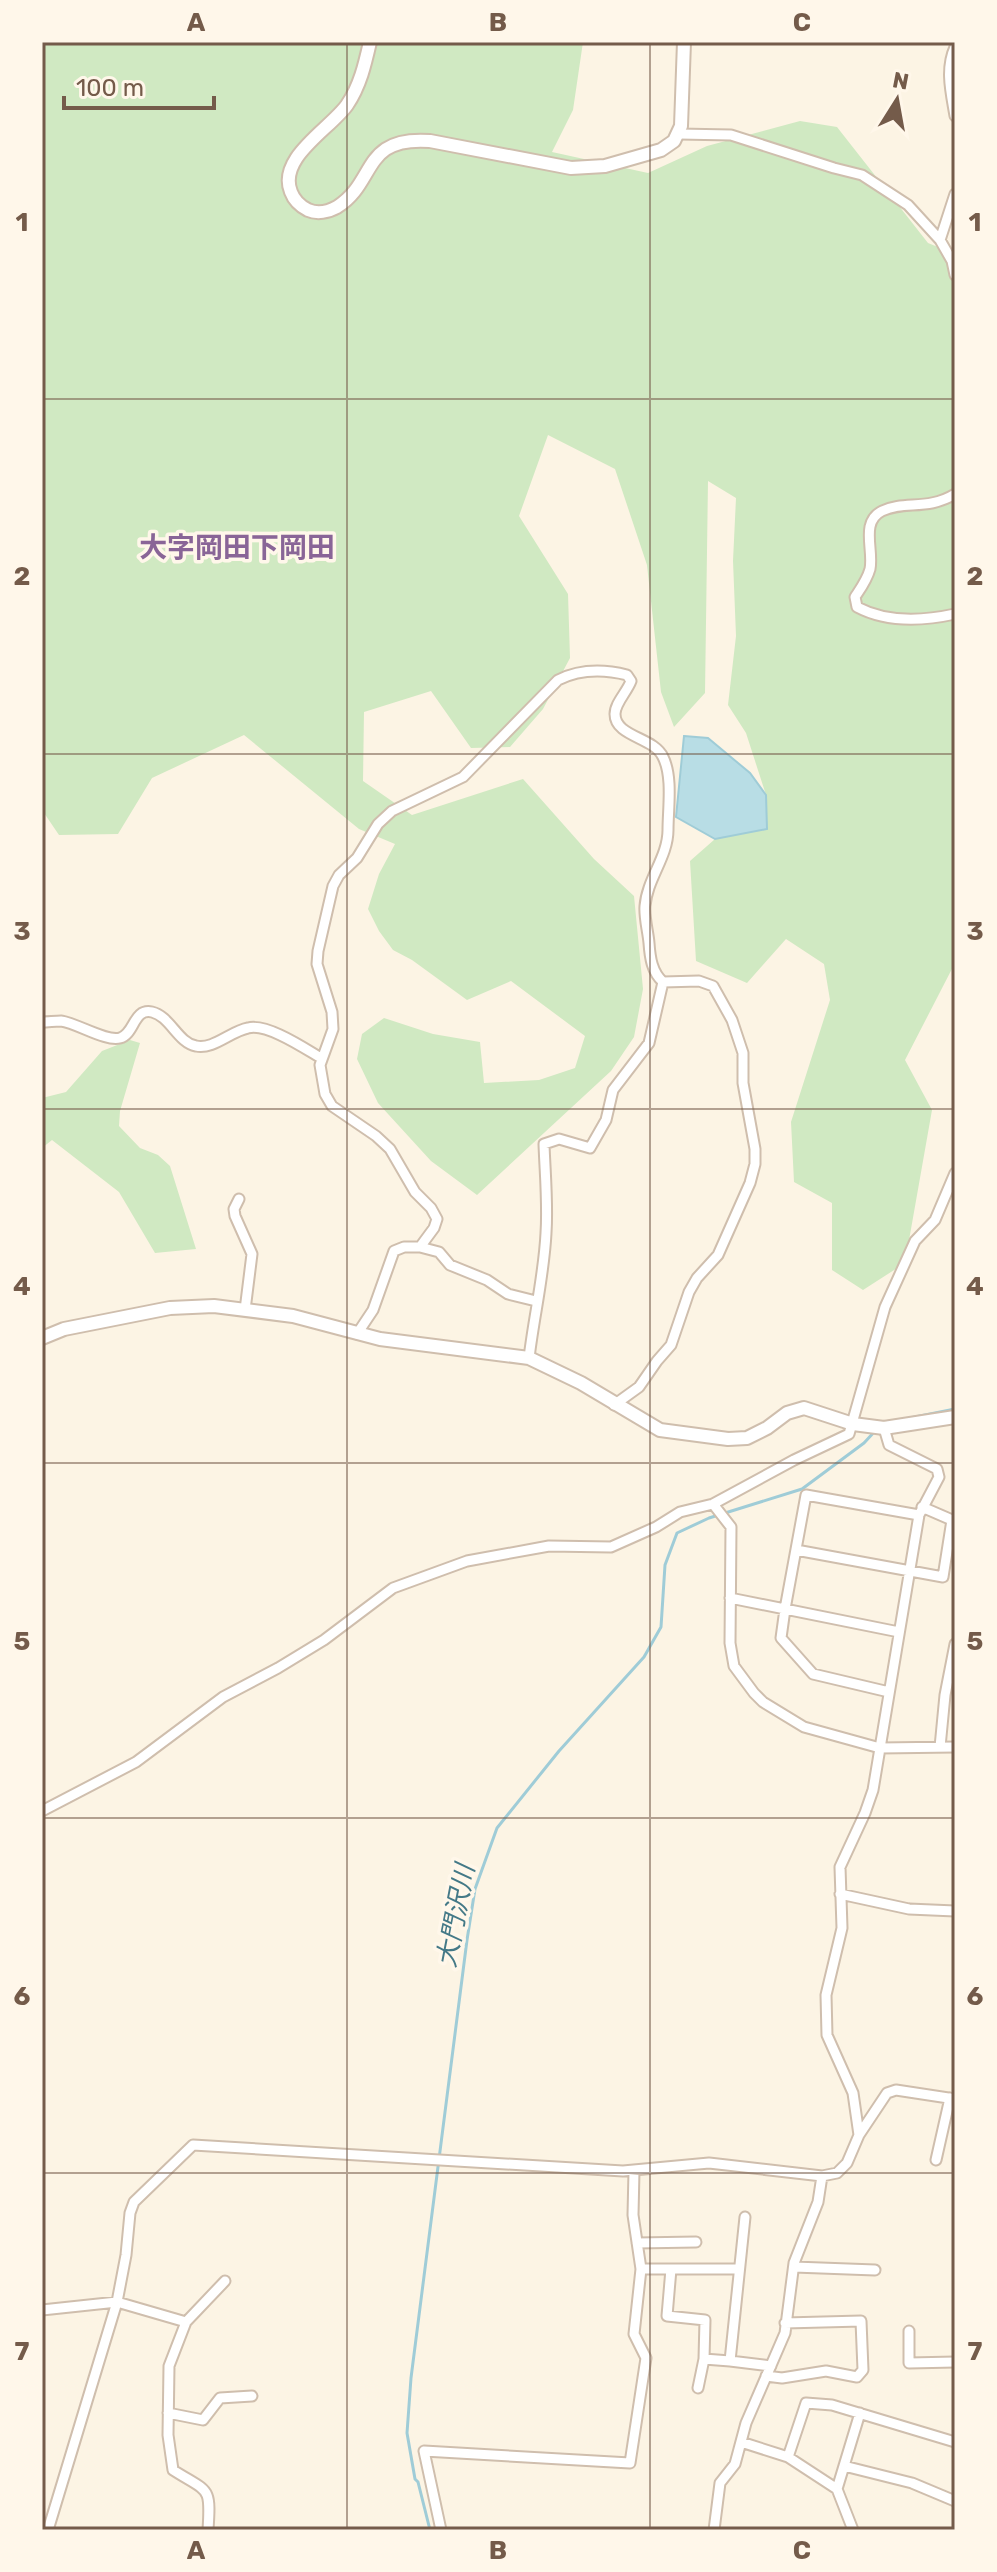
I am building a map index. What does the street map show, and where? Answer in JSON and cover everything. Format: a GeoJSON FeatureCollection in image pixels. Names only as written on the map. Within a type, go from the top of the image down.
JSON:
{"type":"FeatureCollection","features":[{"type":"Feature","properties":{"kind":"street"},"geometry":{"type":"LineString","coordinates":[[370,42],[362,73],[349,102],[303,149],[291,167],[289,177],[293,196],[309,211],[334,209],[344,202],[376,158],[399,143],[415,140],[549,165],[590,167],[605,166],[661,150],[679,134],[684,42]]}},
{"type":"Feature","properties":{"kind":"street"},"geometry":{"type":"LineString","coordinates":[[955,47],[949,62],[955,116]]}},
{"type":"Feature","properties":{"kind":"street"},"geometry":{"type":"LineString","coordinates":[[679,134],[731,135],[862,175],[908,205],[940,240],[952,261],[955,275]]}},
{"type":"Feature","properties":{"kind":"street"},"geometry":{"type":"LineString","coordinates":[[940,240],[955,194]]}},
{"type":"Feature","properties":{"kind":"street"},"geometry":{"type":"LineString","coordinates":[[955,494],[941,502],[886,509],[877,514],[869,530],[869,571],[855,597],[857,607],[865,611],[909,620],[955,614]]}},
{"type":"Feature","properties":{"kind":"street"},"geometry":{"type":"LineString","coordinates":[[420,1247],[437,1219],[431,1208],[415,1192],[390,1149],[332,1106],[325,1094],[320,1065],[333,1029],[332,1012],[317,964],[333,886],[339,875],[357,858],[378,824],[392,811],[463,777],[558,680],[571,673],[613,672],[627,675],[631,681],[628,690],[616,707],[615,717],[619,728],[650,742],[662,754],[667,771],[668,835],[645,906],[651,961],[657,977],[663,982],[699,981],[713,986],[732,1020],[743,1053],[743,1083],[755,1164],[750,1183],[718,1255],[689,1292],[671,1345],[639,1387],[614,1405]]}},
{"type":"Feature","properties":{"kind":"street"},"geometry":{"type":"LineString","coordinates":[[529,1358],[547,1229],[544,1144],[559,1139],[590,1148],[606,1120],[613,1090],[649,1043],[663,982]]}},
{"type":"Feature","properties":{"kind":"street"},"geometry":{"type":"LineString","coordinates":[[42,1022],[62,1021],[111,1038],[120,1038],[137,1017],[150,1011],[191,1045],[198,1047],[248,1027],[258,1027],[270,1030],[321,1058]]}},
{"type":"Feature","properties":{"kind":"street"},"geometry":{"type":"LineString","coordinates":[[42,1811],[136,1762],[223,1697],[324,1640],[393,1588],[481,1558],[549,1546],[611,1547],[656,1527],[680,1512],[716,1508],[794,1460],[849,1434],[885,1307],[915,1241],[935,1220],[955,1173]]}},
{"type":"Feature","properties":{"kind":"street"},"geometry":{"type":"LineString","coordinates":[[239,1199],[234,1209],[235,1216],[252,1254],[245,1310]]}},
{"type":"Feature","properties":{"kind":"street"},"geometry":{"type":"LineString","coordinates":[[357,1334],[373,1310],[394,1251],[404,1247],[439,1252],[450,1265],[487,1280],[508,1294],[536,1301]]}},
{"type":"Feature","properties":{"kind":"street"},"geometry":{"type":"LineString","coordinates":[[42,1338],[64,1329],[170,1308],[214,1306],[293,1316],[357,1334],[529,1358],[581,1383],[660,1430],[728,1439],[747,1438],[787,1413],[804,1408],[853,1424],[884,1428],[955,1417]]}},
{"type":"Feature","properties":{"kind":"street"},"geometry":{"type":"LineString","coordinates":[[859,2135],[853,2093],[827,2035],[826,1995],[842,1928],[840,1867],[873,1790],[920,1511],[939,1477],[937,1469],[889,1445],[884,1428]]}},
{"type":"Feature","properties":{"kind":"street"},"geometry":{"type":"LineString","coordinates":[[796,1550],[943,1577],[952,1520],[920,1511],[806,1495],[785,1609],[781,1638],[813,1674],[889,1692]]}},
{"type":"Feature","properties":{"kind":"street"},"geometry":{"type":"LineString","coordinates":[[716,1508],[731,1527],[730,1643],[734,1666],[754,1693],[804,1727],[880,1748],[955,1747]]}},
{"type":"Feature","properties":{"kind":"street"},"geometry":{"type":"LineString","coordinates":[[730,1598],[899,1632]]}},
{"type":"Feature","properties":{"kind":"street"},"geometry":{"type":"LineString","coordinates":[[940,1747],[945,1695],[955,1644]]}},
{"type":"Feature","properties":{"kind":"street"},"geometry":{"type":"LineString","coordinates":[[840,1894],[909,1909],[955,1911]]}},
{"type":"Feature","properties":{"kind":"street"},"geometry":{"type":"LineString","coordinates":[[48,2530],[117,2302],[134,2202],[193,2145],[634,2171],[709,2163],[822,2176],[837,2173],[847,2163],[859,2135],[887,2093],[896,2090],[952,2098],[936,2160]]}},
{"type":"Feature","properties":{"kind":"street"},"geometry":{"type":"LineString","coordinates":[[441,2530],[424,2451],[630,2463],[646,2358],[634,2334],[641,2269],[633,2215],[634,2171]]}},
{"type":"Feature","properties":{"kind":"street"},"geometry":{"type":"LineString","coordinates":[[714,2530],[720,2483],[735,2464],[746,2423],[785,2333],[794,2267],[818,2202],[822,2176]]}},
{"type":"Feature","properties":{"kind":"street"},"geometry":{"type":"LineString","coordinates":[[730,2361],[745,2217]]}},
{"type":"Feature","properties":{"kind":"street"},"geometry":{"type":"LineString","coordinates":[[637,2243],[696,2242]]}},
{"type":"Feature","properties":{"kind":"street"},"geometry":{"type":"LineString","coordinates":[[794,2267],[875,2270]]}},
{"type":"Feature","properties":{"kind":"street"},"geometry":{"type":"LineString","coordinates":[[641,2269],[738,2269]]}},
{"type":"Feature","properties":{"kind":"street"},"geometry":{"type":"LineString","coordinates":[[671,2269],[667,2316],[705,2320],[704,2359],[698,2388]]}},
{"type":"Feature","properties":{"kind":"street"},"geometry":{"type":"LineString","coordinates":[[208,2530],[210,2499],[207,2492],[173,2470],[168,2435],[169,2366],[186,2322],[225,2281]]}},
{"type":"Feature","properties":{"kind":"street"},"geometry":{"type":"LineString","coordinates":[[42,2310],[117,2302],[186,2322]]}},
{"type":"Feature","properties":{"kind":"street"},"geometry":{"type":"LineString","coordinates":[[704,2359],[730,2361],[782,2378],[826,2371],[857,2377],[863,2370],[861,2321],[785,2323]]}},
{"type":"Feature","properties":{"kind":"street"},"geometry":{"type":"LineString","coordinates":[[909,2331],[909,2363],[955,2362]]}},
{"type":"Feature","properties":{"kind":"street"},"geometry":{"type":"LineString","coordinates":[[168,2413],[203,2420],[220,2398],[252,2396]]}},
{"type":"Feature","properties":{"kind":"street"},"geometry":{"type":"LineString","coordinates":[[788,2457],[806,2403],[832,2405],[955,2442]]}},
{"type":"Feature","properties":{"kind":"street"},"geometry":{"type":"LineString","coordinates":[[837,2489],[860,2413]]}},
{"type":"Feature","properties":{"kind":"street"},"geometry":{"type":"LineString","coordinates":[[741,2442],[788,2457],[837,2489],[853,2530]]}},
{"type":"Feature","properties":{"kind":"street"},"geometry":{"type":"LineString","coordinates":[[844,2466],[912,2483],[955,2501]]}},
{"type":"Feature","properties":{"kind":"green space"},"geometry":{"type":"Polygon","coordinates":[[[42,42],[583,42],[573,110],[552,152],[648,173],[707,146],[800,121],[837,127],[928,243],[955,254],[955,963],[905,1060],[932,1110],[905,1263],[863,1290],[832,1270],[832,1203],[794,1182],[791,1122],[830,1000],[824,964],[786,939],[747,983],[696,961],[690,861],[715,839],[767,828],[766,795],[746,733],[728,705],[736,636],[733,561],[736,498],[708,481],[705,693],[674,727],[661,692],[647,565],[615,469],[548,435],[519,516],[568,594],[570,658],[543,709],[510,747],[471,748],[431,691],[364,712],[363,781],[412,815],[523,779],[594,859],[634,896],[643,989],[634,1037],[611,1071],[477,1195],[431,1161],[378,1103],[357,1059],[362,1034],[384,1018],[433,1034],[480,1042],[484,1083],[539,1080],[575,1068],[585,1036],[511,981],[467,1000],[393,950],[368,909],[379,874],[395,844],[359,829],[244,735],[152,778],[118,834],[59,835],[42,810],[42,42]]]}},
{"type":"Feature","properties":{"kind":"green space"},"geometry":{"type":"Polygon","coordinates":[[[130,1040],[140,1043],[120,1111],[119,1126],[140,1148],[158,1155],[170,1166],[196,1249],[155,1253],[119,1192],[52,1140],[42,1148],[42,1098],[66,1092],[102,1051],[130,1040]]]}},
{"type":"Feature","properties":{"kind":"water"},"geometry":{"type":"Polygon","coordinates":[[[684,736],[708,738],[750,773],[766,795],[767,829],[715,839],[676,817],[684,736]]]}},
{"type":"Feature","properties":{"kind":"waterway","name":"大門沢川"},"geometry":{"type":"LineString","coordinates":[[900,1420],[955,1409]]}},
{"type":"Feature","properties":{"kind":"waterway","name":"大門沢川"},"geometry":{"type":"LineString","coordinates":[[430,2530],[415,2479],[407,2433],[411,2378],[467,1940],[475,1889],[497,1828],[559,1751],[644,1657],[661,1627],[665,1565],[677,1533],[709,1518],[802,1489],[864,1443],[876,1430]]}},
{"type":"Feature","properties":{"kind":"district","name":"大字岡田下岡田"},"geometry":{"type":"Point","coordinates":[237,547]}}]}
